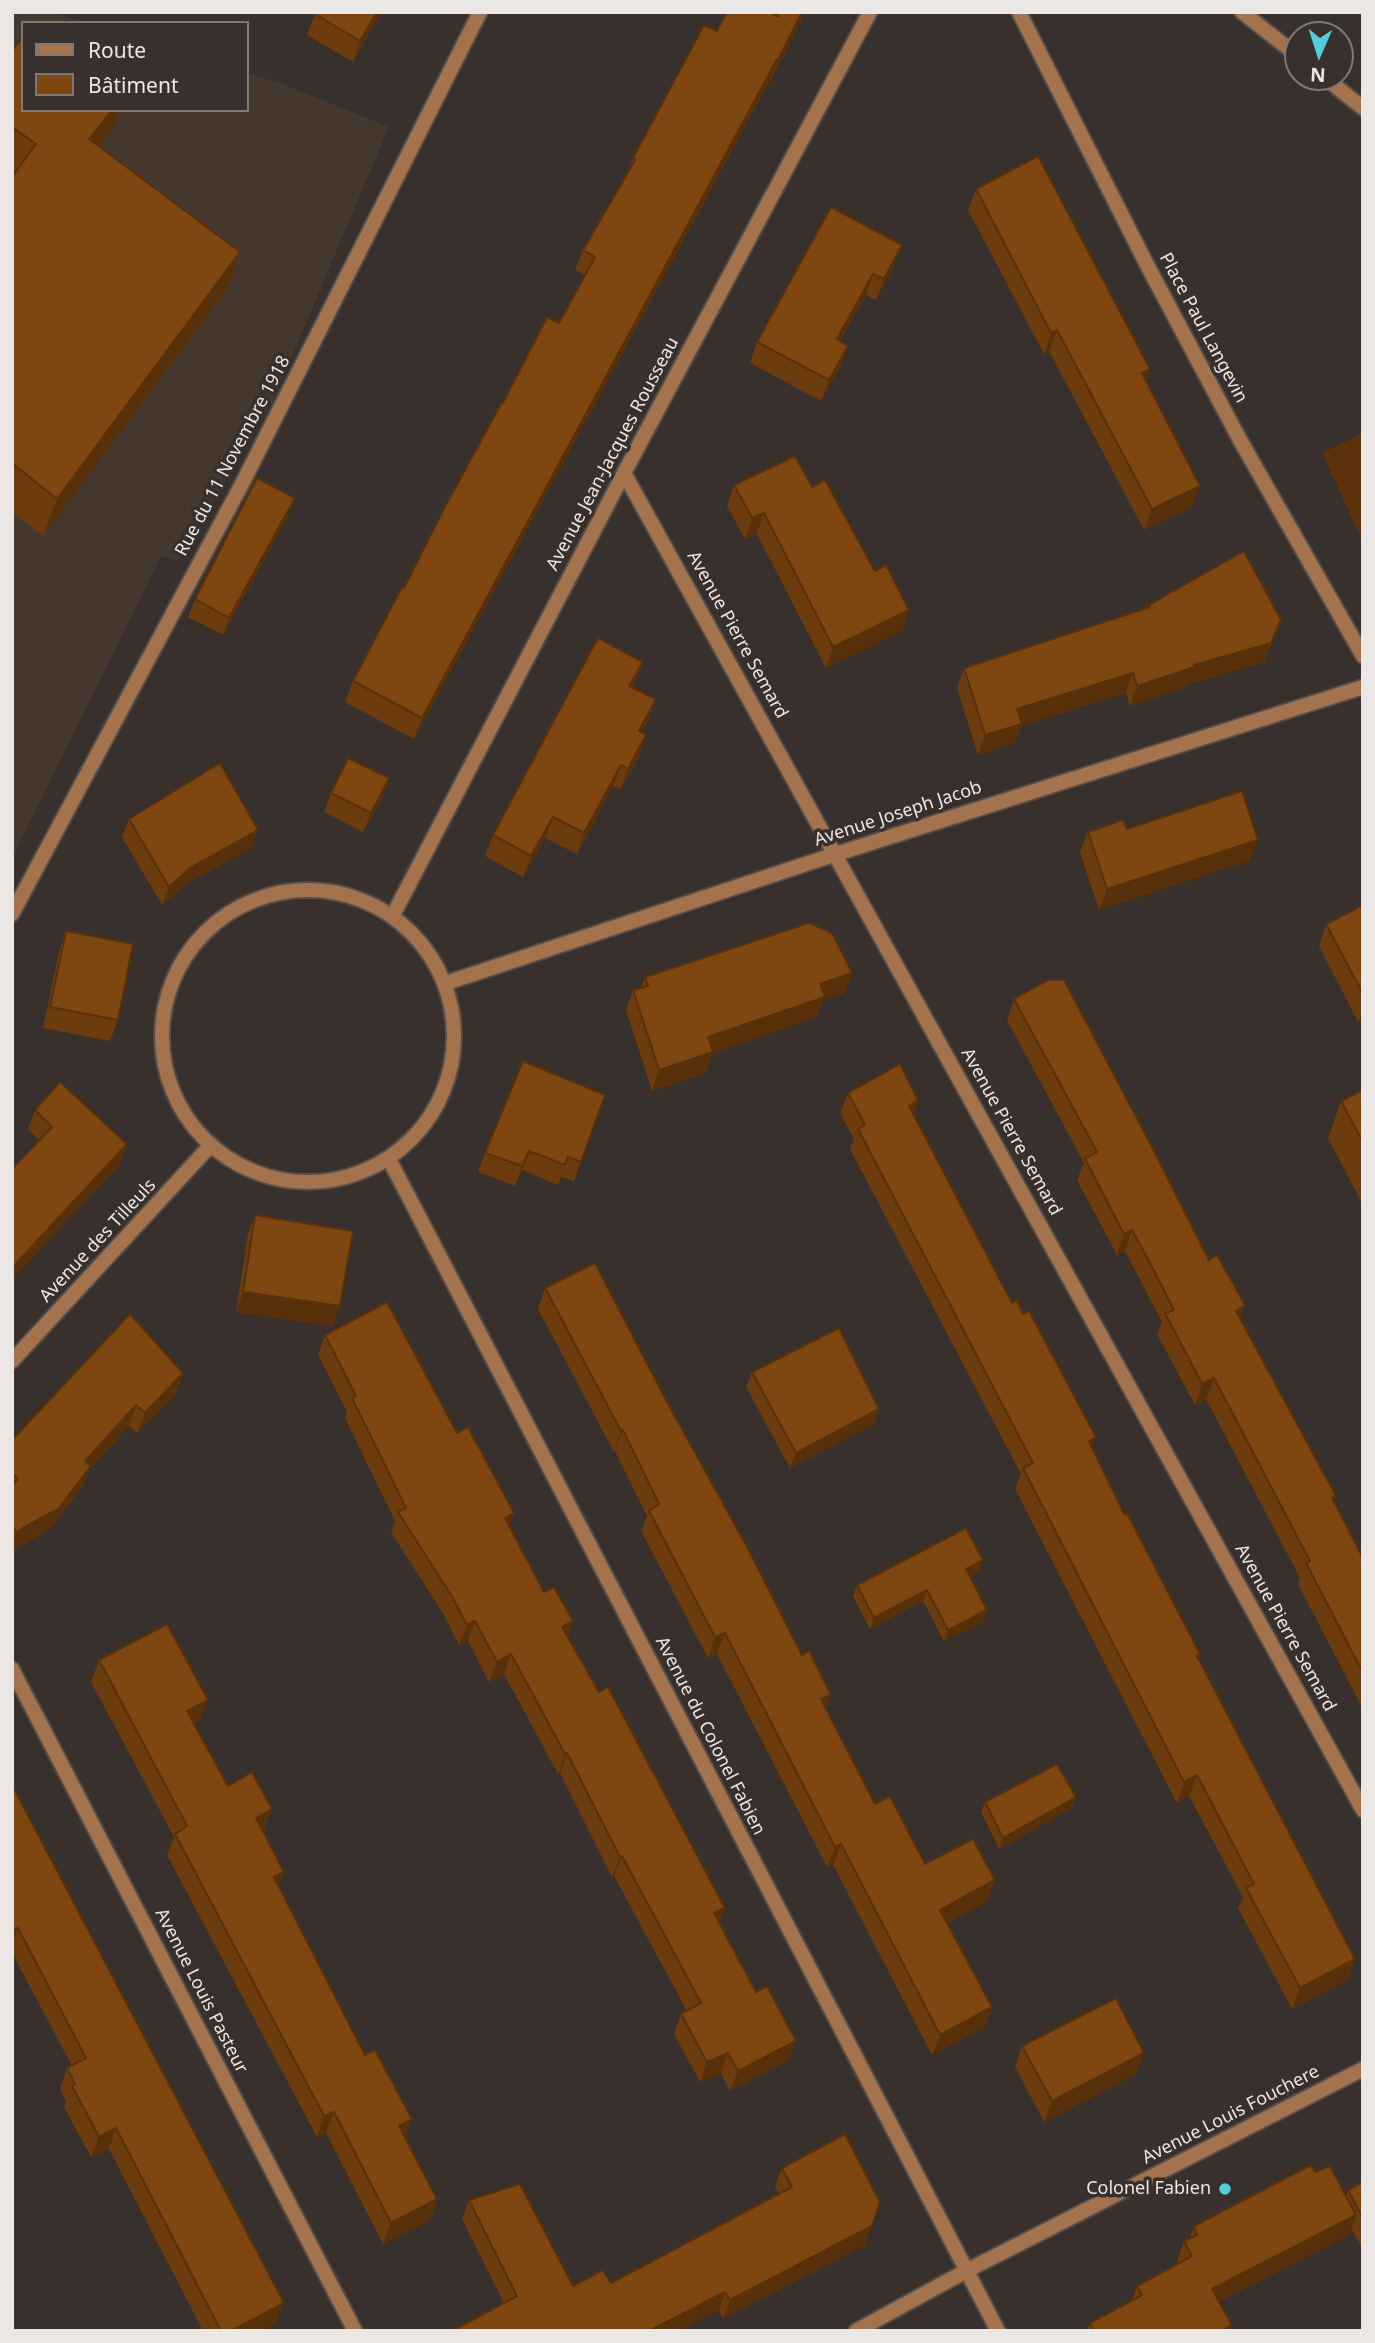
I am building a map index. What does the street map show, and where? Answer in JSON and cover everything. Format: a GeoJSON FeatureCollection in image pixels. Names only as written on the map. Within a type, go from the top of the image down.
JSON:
{"type":"FeatureCollection","features":[{"type":"Feature","properties":{"kind":"street","name":"Rue du 11 Novembre 1918"},"geometry":{"type":"LineString","coordinates":[[12,914],[243,482],[481,12]]}},
{"type":"Feature","properties":{"kind":"street","name":"Avenue Jean-Jacques Rousseau"},"geometry":{"type":"LineString","coordinates":[[393,915],[624,473],[870,12]]}},
{"type":"Feature","properties":{"kind":"street","name":"Place Paul Langevin"},"geometry":{"type":"LineString","coordinates":[[1019,12],[1146,263],[1248,456],[1363,656]]}},
{"type":"Feature","properties":{"kind":"street"},"geometry":{"type":"LineString","coordinates":[[1242,12],[1284,46]]}},
{"type":"Feature","properties":{"kind":"street"},"geometry":{"type":"LineString","coordinates":[[1342,91],[1363,108]]}},
{"type":"Feature","properties":{"kind":"street","name":"Avenue Pierre Semard"},"geometry":{"type":"LineString","coordinates":[[624,473],[1363,1810]]}},
{"type":"Feature","properties":{"kind":"street","name":"Avenue Joseph Jacob"},"geometry":{"type":"LineString","coordinates":[[446,983],[836,854],[1363,687]]}},
{"type":"Feature","properties":{"kind":"street"},"geometry":{"type":"LineString","coordinates":[[300,889],[348,895],[393,915],[425,945],[446,983],[456,1032],[449,1082],[426,1125],[389,1159],[345,1179],[297,1183],[251,1171],[210,1146],[179,1107],[163,1061],[163,1012],[179,966],[210,927],[251,901],[300,889]]}},
{"type":"Feature","properties":{"kind":"street","name":"Avenue des Tilleuls"},"geometry":{"type":"LineString","coordinates":[[12,1361],[210,1146]]}},
{"type":"Feature","properties":{"kind":"street","name":"Avenue du Colonel Fabien"},"geometry":{"type":"LineString","coordinates":[[389,1159],[998,2331]]}},
{"type":"Feature","properties":{"kind":"street","name":"Avenue Louis Pasteur"},"geometry":{"type":"LineString","coordinates":[[12,1669],[355,2331]]}},
{"type":"Feature","properties":{"kind":"street","name":"Avenue Louis Fouchere"},"geometry":{"type":"LineString","coordinates":[[856,2331],[966,2271],[1363,2069]]}},
{"type":"Feature","properties":{"kind":"shaded area"},"geometry":{"type":"Polygon","coordinates":[[[12,12],[53,12],[81,21],[21,21],[21,112],[248,112],[248,73],[280,83],[389,127],[273,401],[177,562],[161,556],[12,859],[12,12]]]}},
{"type":"Feature","properties":{"kind":"shaded area"},"geometry":{"type":"Polygon","coordinates":[[[1363,433],[1363,542],[1322,453],[1363,433]]]}},
{"type":"Feature","properties":{"kind":"building"},"geometry":{"type":"Polygon","coordinates":[[[377,12],[360,41],[315,14],[377,12]]]}},
{"type":"Feature","properties":{"kind":"building"},"geometry":{"type":"Polygon","coordinates":[[[727,12],[770,12],[778,17],[778,12],[802,12],[422,718],[353,681],[547,317],[559,323],[595,257],[583,250],[635,160],[633,158],[704,25],[717,31],[727,12]]]}},
{"type":"Feature","properties":{"kind":"building"},"geometry":{"type":"Polygon","coordinates":[[[21,40],[21,112],[110,112],[89,139],[240,252],[57,499],[12,463],[12,177],[36,144],[12,127],[12,51],[21,40]]]}},
{"type":"Feature","properties":{"kind":"building"},"geometry":{"type":"Polygon","coordinates":[[[1038,156],[1150,369],[1142,373],[1200,486],[1152,509],[1057,330],[1051,333],[976,189],[1038,156]]]}},
{"type":"Feature","properties":{"kind":"building"},"geometry":{"type":"Polygon","coordinates":[[[831,207],[902,245],[884,279],[873,274],[837,339],[848,346],[829,380],[757,342],[831,207]]]}},
{"type":"Feature","properties":{"kind":"building"},"geometry":{"type":"Polygon","coordinates":[[[795,456],[812,487],[825,480],[875,571],[886,565],[909,610],[833,647],[764,513],[752,518],[734,485],[795,456]]]}},
{"type":"Feature","properties":{"kind":"building"},"geometry":{"type":"Polygon","coordinates":[[[257,478],[295,498],[229,618],[195,599],[257,478]]]}},
{"type":"Feature","properties":{"kind":"building"},"geometry":{"type":"Polygon","coordinates":[[[1244,551],[1281,620],[1271,643],[1194,665],[1195,667],[1137,686],[1133,673],[1017,709],[1022,724],[985,735],[964,668],[1150,607],[1149,605],[1244,551]]]}},
{"type":"Feature","properties":{"kind":"building"},"geometry":{"type":"Polygon","coordinates":[[[598,638],[643,662],[629,686],[656,699],[639,731],[646,735],[628,769],[621,765],[584,833],[553,817],[531,856],[493,835],[598,638]]]}},
{"type":"Feature","properties":{"kind":"building"},"geometry":{"type":"Polygon","coordinates":[[[348,758],[389,778],[371,813],[331,793],[348,758]]]}},
{"type":"Feature","properties":{"kind":"building"},"geometry":{"type":"Polygon","coordinates":[[[220,763],[258,830],[190,868],[169,887],[129,819],[220,763]]]}},
{"type":"Feature","properties":{"kind":"building"},"geometry":{"type":"Polygon","coordinates":[[[1242,791],[1258,840],[1107,889],[1088,832],[1123,820],[1127,829],[1242,791]]]}},
{"type":"Feature","properties":{"kind":"building"},"geometry":{"type":"Polygon","coordinates":[[[1363,905],[1363,994],[1326,924],[1363,905]]]}},
{"type":"Feature","properties":{"kind":"building"},"geometry":{"type":"Polygon","coordinates":[[[809,923],[832,933],[852,973],[820,984],[825,997],[708,1037],[713,1052],[659,1070],[633,990],[648,986],[645,977],[809,923]]]}},
{"type":"Feature","properties":{"kind":"building"},"geometry":{"type":"Polygon","coordinates":[[[66,931],[133,944],[118,1020],[50,1007],[66,931]]]}},
{"type":"Feature","properties":{"kind":"building"},"geometry":{"type":"Polygon","coordinates":[[[1048,980],[1064,980],[1209,1260],[1217,1255],[1245,1305],[1236,1311],[1336,1496],[1332,1498],[1363,1558],[1363,1673],[1306,1563],[1310,1561],[1214,1378],[1202,1384],[1165,1313],[1174,1310],[1153,1269],[1132,1230],[1124,1234],[1085,1159],[1097,1152],[1014,999],[1048,980]]]}},
{"type":"Feature","properties":{"kind":"building"},"geometry":{"type":"Polygon","coordinates":[[[523,1061],[605,1095],[581,1162],[568,1157],[565,1165],[529,1151],[522,1166],[485,1153],[523,1061]]]}},
{"type":"Feature","properties":{"kind":"building"},"geometry":{"type":"Polygon","coordinates":[[[900,1064],[918,1100],[909,1106],[1012,1303],[1017,1300],[1023,1314],[1029,1311],[1096,1437],[1089,1441],[1124,1514],[1127,1513],[1200,1654],[1197,1656],[1355,1959],[1300,1988],[1246,1888],[1254,1884],[1197,1775],[1184,1782],[1023,1468],[1033,1463],[858,1129],[865,1125],[848,1093],[900,1064]]]}},
{"type":"Feature","properties":{"kind":"building"},"geometry":{"type":"Polygon","coordinates":[[[60,1082],[127,1144],[12,1268],[12,1169],[52,1127],[35,1110],[60,1082]]]}},
{"type":"Feature","properties":{"kind":"building"},"geometry":{"type":"Polygon","coordinates":[[[1363,1090],[1363,1142],[1341,1101],[1363,1090]]]}},
{"type":"Feature","properties":{"kind":"building"},"geometry":{"type":"Polygon","coordinates":[[[255,1215],[353,1231],[340,1306],[243,1292],[255,1215]]]}},
{"type":"Feature","properties":{"kind":"building"},"geometry":{"type":"Polygon","coordinates":[[[595,1263],[802,1655],[809,1651],[831,1695],[821,1699],[875,1804],[890,1796],[925,1864],[973,1839],[995,1880],[940,1910],[992,2007],[940,2035],[841,1844],[835,1847],[725,1633],[715,1637],[649,1511],[659,1504],[623,1430],[621,1431],[545,1288],[595,1263]]]}},
{"type":"Feature","properties":{"kind":"building"},"geometry":{"type":"Polygon","coordinates":[[[387,1302],[457,1433],[468,1427],[514,1513],[505,1518],[544,1592],[554,1587],[573,1621],[562,1627],[599,1692],[608,1687],[725,1908],[714,1913],[756,1992],[767,1986],[796,2041],[738,2071],[728,2053],[707,2062],[681,2014],[701,2003],[511,1654],[497,1662],[475,1621],[467,1625],[398,1512],[406,1508],[352,1398],[356,1396],[325,1335],[387,1302]]]}},
{"type":"Feature","properties":{"kind":"building"},"geometry":{"type":"Polygon","coordinates":[[[130,1314],[183,1373],[145,1413],[136,1405],[85,1461],[91,1466],[58,1509],[16,1532],[12,1524],[12,1485],[18,1479],[12,1473],[12,1440],[130,1314]]]}},
{"type":"Feature","properties":{"kind":"building"},"geometry":{"type":"Polygon","coordinates":[[[839,1328],[879,1409],[796,1453],[752,1372],[839,1328]]]}},
{"type":"Feature","properties":{"kind":"building"},"geometry":{"type":"Polygon","coordinates":[[[966,1528],[983,1560],[966,1569],[987,1610],[948,1630],[927,1590],[874,1618],[857,1585],[966,1528]]]}},
{"type":"Feature","properties":{"kind":"building"},"geometry":{"type":"Polygon","coordinates":[[[167,1624],[208,1700],[187,1711],[228,1786],[252,1772],[272,1809],[256,1818],[284,1872],[274,1877],[365,2055],[375,2050],[412,2119],[399,2126],[437,2199],[391,2223],[334,2112],[324,2116],[175,1834],[187,1826],[99,1660],[167,1624]]]}},
{"type":"Feature","properties":{"kind":"building"},"geometry":{"type":"Polygon","coordinates":[[[1057,1764],[1076,1797],[1003,1838],[985,1802],[1057,1764]]]}},
{"type":"Feature","properties":{"kind":"building"},"geometry":{"type":"Polygon","coordinates":[[[12,1785],[284,2303],[231,2331],[221,2331],[116,2128],[99,2137],[72,2086],[75,2084],[67,2068],[86,2058],[18,1928],[12,1931],[12,1785]]]}},
{"type":"Feature","properties":{"kind":"building"},"geometry":{"type":"Polygon","coordinates":[[[1116,1998],[1144,2053],[1052,2101],[1022,2046],[1116,1998]]]}},
{"type":"Feature","properties":{"kind":"building"},"geometry":{"type":"Polygon","coordinates":[[[845,2134],[880,2202],[872,2226],[730,2300],[725,2292],[649,2331],[452,2331],[517,2296],[469,2200],[520,2184],[573,2286],[603,2270],[611,2283],[792,2187],[782,2168],[845,2134]]]}},
{"type":"Feature","properties":{"kind":"building"},"geometry":{"type":"Polygon","coordinates":[[[1311,2165],[1315,2172],[1330,2166],[1356,2215],[1212,2289],[1232,2325],[1221,2331],[1094,2331],[1090,2323],[1142,2295],[1137,2286],[1192,2256],[1184,2241],[1197,2235],[1194,2226],[1311,2165]]]}},
{"type":"Feature","properties":{"kind":"building"},"geometry":{"type":"Polygon","coordinates":[[[1363,2182],[1363,2218],[1348,2190],[1363,2182]]]}},
{"type":"Feature","properties":{"kind":"place","name":"Colonel Fabien"},"geometry":{"type":"Point","coordinates":[1225,2189]}}]}
